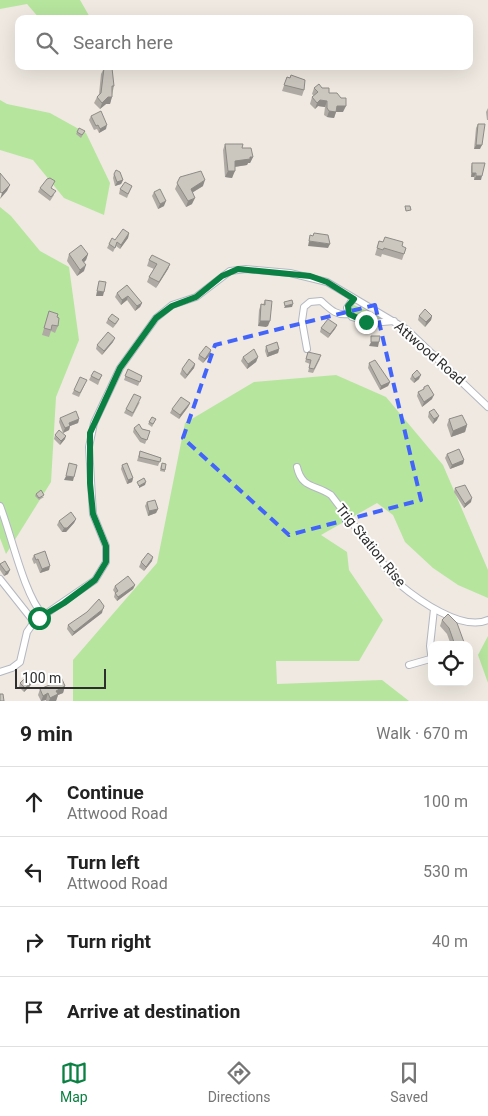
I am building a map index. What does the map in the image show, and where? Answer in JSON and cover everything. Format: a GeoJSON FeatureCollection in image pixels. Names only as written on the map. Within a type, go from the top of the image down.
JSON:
{"type":"FeatureCollection","features":[{"type":"Feature","properties":{"kind":"street","name":"Attwood Road"},"geometry":{"type":"LineString","coordinates":[[0,672],[12,668],[20,662],[27,632],[34,622],[95,580],[106,562],[106,546],[93,514],[90,483],[90,433],[120,368],[156,318],[172,306],[196,297],[222,276],[238,269],[310,276],[327,282],[394,321],[417,338],[488,407]]}},
{"type":"Feature","properties":{"kind":"street"},"geometry":{"type":"LineString","coordinates":[[349,314],[348,306],[354,299]]}},
{"type":"Feature","properties":{"kind":"street"},"geometry":{"type":"LineString","coordinates":[[307,349],[302,322],[304,307],[310,302],[321,301],[335,313],[341,315],[349,314],[356,319],[371,323],[394,321]]}},
{"type":"Feature","properties":{"kind":"street","name":"Trig Station Rise"},"geometry":{"type":"LineString","coordinates":[[297,467],[300,477],[307,485],[320,488],[331,495],[398,583],[434,609],[465,621],[486,621]]}},
{"type":"Feature","properties":{"kind":"street"},"geometry":{"type":"LineString","coordinates":[[0,506],[24,577],[37,607],[43,615]]}},
{"type":"Feature","properties":{"kind":"street"},"geometry":{"type":"LineString","coordinates":[[0,579],[34,622]]}},
{"type":"Feature","properties":{"kind":"street"},"geometry":{"type":"LineString","coordinates":[[432,641],[434,609]]}},
{"type":"Feature","properties":{"kind":"street"},"geometry":{"type":"LineString","coordinates":[[408,664],[428,661]]}},
{"type":"Feature","properties":{"kind":"highlighted area"},"geometry":{"type":"Polygon","coordinates":[[[375,305],[421,500],[289,535],[183,438],[215,345],[375,305]]]}},
{"type":"Feature","properties":{"kind":"green space"},"geometry":{"type":"Polygon","coordinates":[[[0,0],[80,0],[89,15],[37,15],[27,4],[0,9],[0,0]]]}},
{"type":"Feature","properties":{"kind":"green space"},"geometry":{"type":"Polygon","coordinates":[[[0,100],[7,104],[50,113],[86,133],[110,183],[104,215],[64,198],[33,160],[0,150],[0,100]]]}},
{"type":"Feature","properties":{"kind":"green space"},"geometry":{"type":"Polygon","coordinates":[[[0,207],[11,216],[40,251],[69,267],[79,340],[56,397],[51,482],[6,554],[0,538],[0,207]]]}},
{"type":"Feature","properties":{"kind":"green space"},"geometry":{"type":"Polygon","coordinates":[[[354,305],[384,319],[372,321],[360,317],[352,313],[351,309],[354,305]]]}},
{"type":"Feature","properties":{"kind":"green space"},"geometry":{"type":"Polygon","coordinates":[[[336,375],[386,397],[443,465],[488,570],[488,598],[458,585],[433,568],[405,542],[393,515],[377,503],[321,535],[347,552],[349,570],[383,620],[359,661],[276,661],[277,684],[382,680],[409,701],[73,701],[73,660],[157,563],[185,423],[254,382],[336,375]]]}},
{"type":"Feature","properties":{"kind":"green space"},"geometry":{"type":"Polygon","coordinates":[[[488,636],[488,683],[478,655],[488,636]]]}},
{"type":"Feature","properties":{"kind":"building"},"geometry":{"type":"Polygon","coordinates":[[[104,70],[112,70],[114,86],[112,86],[112,97],[108,97],[102,103],[97,97],[101,93],[104,70]]]}},
{"type":"Feature","properties":{"kind":"building"},"geometry":{"type":"Polygon","coordinates":[[[291,75],[305,80],[304,90],[284,85],[287,77],[290,78],[291,75]]]}},
{"type":"Feature","properties":{"kind":"building"},"geometry":{"type":"Polygon","coordinates":[[[319,84],[322,88],[329,88],[329,93],[337,93],[341,98],[346,98],[346,106],[337,106],[336,112],[329,111],[327,101],[320,100],[317,103],[312,97],[318,92],[314,88],[319,84]]]}},
{"type":"Feature","properties":{"kind":"building"},"geometry":{"type":"Polygon","coordinates":[[[101,111],[107,125],[100,129],[98,125],[96,126],[91,116],[101,111]]]}},
{"type":"Feature","properties":{"kind":"building"},"geometry":{"type":"Polygon","coordinates":[[[478,124],[485,124],[482,145],[476,145],[478,124]]]}},
{"type":"Feature","properties":{"kind":"building"},"geometry":{"type":"Polygon","coordinates":[[[79,128],[85,131],[82,135],[77,132],[79,128]]]}},
{"type":"Feature","properties":{"kind":"building"},"geometry":{"type":"Polygon","coordinates":[[[225,144],[243,144],[242,148],[251,148],[253,157],[235,161],[235,171],[228,171],[225,144]]]}},
{"type":"Feature","properties":{"kind":"building"},"geometry":{"type":"Polygon","coordinates":[[[472,163],[485,163],[482,176],[476,176],[476,173],[472,173],[472,163]]]}},
{"type":"Feature","properties":{"kind":"building"},"geometry":{"type":"Polygon","coordinates":[[[116,170],[120,172],[123,180],[117,182],[114,174],[116,170]]]}},
{"type":"Feature","properties":{"kind":"building"},"geometry":{"type":"Polygon","coordinates":[[[201,171],[205,180],[191,189],[195,198],[188,201],[177,183],[180,177],[201,171]]]}},
{"type":"Feature","properties":{"kind":"building"},"geometry":{"type":"Polygon","coordinates":[[[0,173],[10,185],[2,193],[0,192],[0,173]]]}},
{"type":"Feature","properties":{"kind":"building"},"geometry":{"type":"Polygon","coordinates":[[[50,178],[55,181],[51,188],[56,191],[51,197],[40,188],[50,178]]]}},
{"type":"Feature","properties":{"kind":"building"},"geometry":{"type":"Polygon","coordinates":[[[125,182],[132,186],[128,194],[120,189],[125,182]]]}},
{"type":"Feature","properties":{"kind":"building"},"geometry":{"type":"Polygon","coordinates":[[[160,189],[166,201],[160,204],[154,192],[160,189]]]}},
{"type":"Feature","properties":{"kind":"building"},"geometry":{"type":"Polygon","coordinates":[[[405,206],[410,206],[411,210],[406,211],[405,206]]]}},
{"type":"Feature","properties":{"kind":"building"},"geometry":{"type":"Polygon","coordinates":[[[123,229],[129,233],[121,245],[117,242],[115,248],[109,244],[112,238],[115,240],[123,229]]]}},
{"type":"Feature","properties":{"kind":"building"},"geometry":{"type":"Polygon","coordinates":[[[314,233],[328,235],[330,244],[309,241],[310,235],[313,236],[314,233]]]}},
{"type":"Feature","properties":{"kind":"building"},"geometry":{"type":"Polygon","coordinates":[[[385,237],[403,242],[402,246],[406,248],[404,254],[384,248],[383,250],[377,248],[379,241],[383,242],[385,237]]]}},
{"type":"Feature","properties":{"kind":"building"},"geometry":{"type":"Polygon","coordinates":[[[81,245],[88,254],[82,260],[86,265],[80,270],[69,254],[81,245]]]}},
{"type":"Feature","properties":{"kind":"building"},"geometry":{"type":"Polygon","coordinates":[[[152,255],[170,264],[159,282],[149,277],[157,264],[149,260],[152,255]]]}},
{"type":"Feature","properties":{"kind":"building"},"geometry":{"type":"Polygon","coordinates":[[[99,281],[106,282],[104,292],[97,291],[99,281]]]}},
{"type":"Feature","properties":{"kind":"building"},"geometry":{"type":"Polygon","coordinates":[[[127,285],[142,303],[137,306],[128,296],[122,300],[117,293],[127,285]]]}},
{"type":"Feature","properties":{"kind":"building"},"geometry":{"type":"Polygon","coordinates":[[[265,300],[272,301],[270,321],[260,321],[261,304],[265,305],[265,300]]]}},
{"type":"Feature","properties":{"kind":"building"},"geometry":{"type":"Polygon","coordinates":[[[292,300],[293,304],[285,306],[284,302],[292,300]]]}},
{"type":"Feature","properties":{"kind":"building"},"geometry":{"type":"Polygon","coordinates":[[[425,309],[432,316],[426,322],[419,316],[425,309]]]}},
{"type":"Feature","properties":{"kind":"building"},"geometry":{"type":"Polygon","coordinates":[[[49,311],[58,314],[57,317],[59,318],[58,326],[52,325],[51,330],[44,328],[49,311]]]}},
{"type":"Feature","properties":{"kind":"building"},"geometry":{"type":"Polygon","coordinates":[[[112,314],[119,319],[115,324],[108,319],[112,314]]]}},
{"type":"Feature","properties":{"kind":"building"},"geometry":{"type":"Polygon","coordinates":[[[328,319],[337,325],[330,334],[321,328],[328,319]]]}},
{"type":"Feature","properties":{"kind":"building"},"geometry":{"type":"Polygon","coordinates":[[[108,332],[115,338],[104,351],[97,345],[108,332]]]}},
{"type":"Feature","properties":{"kind":"building"},"geometry":{"type":"Polygon","coordinates":[[[371,336],[380,336],[379,342],[371,342],[371,336]]]}},
{"type":"Feature","properties":{"kind":"building"},"geometry":{"type":"Polygon","coordinates":[[[277,342],[279,349],[268,353],[266,346],[277,342]]]}},
{"type":"Feature","properties":{"kind":"building"},"geometry":{"type":"Polygon","coordinates":[[[206,346],[211,350],[205,359],[199,355],[206,346]]]}},
{"type":"Feature","properties":{"kind":"building"},"geometry":{"type":"Polygon","coordinates":[[[254,349],[258,357],[248,364],[243,357],[254,349]]]}},
{"type":"Feature","properties":{"kind":"building"},"geometry":{"type":"Polygon","coordinates":[[[308,352],[321,355],[314,369],[309,368],[311,360],[306,359],[308,352]]]}},
{"type":"Feature","properties":{"kind":"building"},"geometry":{"type":"Polygon","coordinates":[[[189,359],[195,364],[187,375],[182,369],[189,359]]]}},
{"type":"Feature","properties":{"kind":"building"},"geometry":{"type":"Polygon","coordinates":[[[375,360],[390,382],[381,386],[369,363],[375,360]]]}},
{"type":"Feature","properties":{"kind":"building"},"geometry":{"type":"Polygon","coordinates":[[[128,369],[142,376],[140,382],[125,376],[128,369]]]}},
{"type":"Feature","properties":{"kind":"building"},"geometry":{"type":"Polygon","coordinates":[[[417,370],[421,375],[415,379],[412,375],[417,370]]]}},
{"type":"Feature","properties":{"kind":"building"},"geometry":{"type":"Polygon","coordinates":[[[94,371],[102,375],[99,380],[91,376],[94,371]]]}},
{"type":"Feature","properties":{"kind":"building"},"geometry":{"type":"Polygon","coordinates":[[[80,377],[87,380],[80,393],[74,390],[80,377]]]}},
{"type":"Feature","properties":{"kind":"building"},"geometry":{"type":"Polygon","coordinates":[[[428,385],[434,395],[424,402],[418,392],[428,385]]]}},
{"type":"Feature","properties":{"kind":"building"},"geometry":{"type":"Polygon","coordinates":[[[134,394],[141,397],[133,413],[126,409],[134,394]]]}},
{"type":"Feature","properties":{"kind":"building"},"geometry":{"type":"Polygon","coordinates":[[[181,397],[190,403],[180,415],[172,409],[181,397]]]}},
{"type":"Feature","properties":{"kind":"building"},"geometry":{"type":"Polygon","coordinates":[[[434,409],[439,416],[434,419],[429,412],[434,409]]]}},
{"type":"Feature","properties":{"kind":"building"},"geometry":{"type":"Polygon","coordinates":[[[76,411],[79,419],[69,423],[70,426],[65,428],[60,418],[76,411]]]}},
{"type":"Feature","properties":{"kind":"building"},"geometry":{"type":"Polygon","coordinates":[[[462,415],[467,425],[453,431],[449,419],[462,415]]]}},
{"type":"Feature","properties":{"kind":"building"},"geometry":{"type":"Polygon","coordinates":[[[152,417],[156,419],[153,424],[149,422],[152,417]]]}},
{"type":"Feature","properties":{"kind":"building"},"geometry":{"type":"Polygon","coordinates":[[[139,424],[142,429],[150,431],[147,440],[141,438],[134,428],[139,424]]]}},
{"type":"Feature","properties":{"kind":"building"},"geometry":{"type":"Polygon","coordinates":[[[59,430],[66,436],[61,441],[55,435],[59,430]]]}},
{"type":"Feature","properties":{"kind":"building"},"geometry":{"type":"Polygon","coordinates":[[[459,449],[464,460],[452,465],[447,454],[459,449]]]}},
{"type":"Feature","properties":{"kind":"building"},"geometry":{"type":"Polygon","coordinates":[[[140,451],[161,458],[160,462],[139,457],[140,451]]]}},
{"type":"Feature","properties":{"kind":"building"},"geometry":{"type":"Polygon","coordinates":[[[69,463],[77,465],[74,477],[66,476],[69,463]]]}},
{"type":"Feature","properties":{"kind":"building"},"geometry":{"type":"Polygon","coordinates":[[[127,463],[133,478],[128,480],[122,465],[127,463]]]}},
{"type":"Feature","properties":{"kind":"building"},"geometry":{"type":"Polygon","coordinates":[[[162,463],[166,464],[165,470],[161,469],[162,463]]]}},
{"type":"Feature","properties":{"kind":"building"},"geometry":{"type":"Polygon","coordinates":[[[144,478],[146,482],[139,486],[137,482],[144,478]]]}},
{"type":"Feature","properties":{"kind":"building"},"geometry":{"type":"Polygon","coordinates":[[[465,485],[472,498],[465,504],[455,488],[465,485]]]}},
{"type":"Feature","properties":{"kind":"building"},"geometry":{"type":"Polygon","coordinates":[[[41,490],[44,495],[39,498],[36,494],[41,490]]]}},
{"type":"Feature","properties":{"kind":"building"},"geometry":{"type":"Polygon","coordinates":[[[155,500],[158,509],[149,511],[147,502],[155,500]]]}},
{"type":"Feature","properties":{"kind":"building"},"geometry":{"type":"Polygon","coordinates":[[[71,512],[76,519],[67,528],[64,528],[59,521],[71,512]]]}},
{"type":"Feature","properties":{"kind":"building"},"geometry":{"type":"Polygon","coordinates":[[[45,551],[50,566],[42,569],[34,555],[45,551]]]}},
{"type":"Feature","properties":{"kind":"building"},"geometry":{"type":"Polygon","coordinates":[[[148,553],[153,557],[146,567],[141,562],[148,553]]]}},
{"type":"Feature","properties":{"kind":"building"},"geometry":{"type":"Polygon","coordinates":[[[5,561],[10,570],[6,572],[0,564],[5,561]]]}},
{"type":"Feature","properties":{"kind":"building"},"geometry":{"type":"Polygon","coordinates":[[[128,576],[135,585],[118,597],[115,593],[118,591],[115,586],[128,576]]]}},
{"type":"Feature","properties":{"kind":"building"},"geometry":{"type":"Polygon","coordinates":[[[99,599],[104,606],[103,609],[74,632],[68,625],[87,612],[99,599]]]}},
{"type":"Feature","properties":{"kind":"building"},"geometry":{"type":"Polygon","coordinates":[[[448,614],[457,623],[464,641],[454,641],[449,628],[442,620],[448,614]]]}},
{"type":"Feature","properties":{"kind":"building"},"geometry":{"type":"Polygon","coordinates":[[[26,677],[32,682],[25,688],[20,683],[26,677]]]}},
{"type":"Feature","properties":{"kind":"building"},"geometry":{"type":"Polygon","coordinates":[[[61,677],[65,686],[56,691],[58,694],[50,698],[48,693],[43,696],[40,689],[54,683],[53,681],[61,677]]]}},
{"type":"Feature","properties":{"kind":"building"},"geometry":{"type":"Polygon","coordinates":[[[0,694],[3,694],[4,701],[0,701],[0,694]]]}},
{"type":"Feature","properties":{"kind":"route"},"geometry":{"type":"LineString","coordinates":[[39,618],[64,603],[95,580],[106,562],[106,546],[93,514],[90,483],[90,433],[120,368],[141,336],[156,318],[172,306],[196,297],[230,271],[246,269],[297,274],[327,282],[354,299],[347,310],[350,316],[366,322]]}}]}
